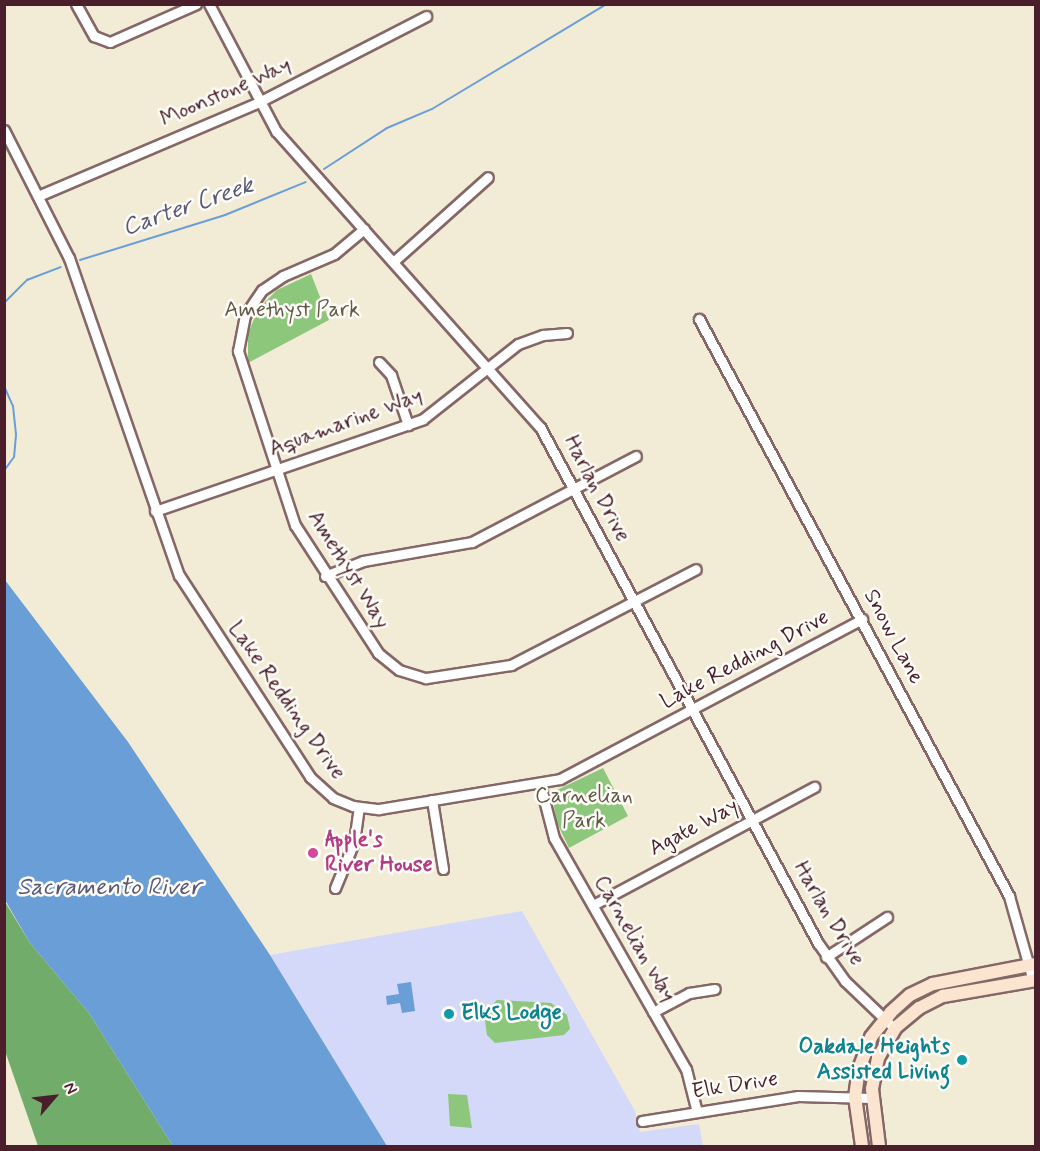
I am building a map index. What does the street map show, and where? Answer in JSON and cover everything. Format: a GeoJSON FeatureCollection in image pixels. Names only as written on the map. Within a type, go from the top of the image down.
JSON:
{"type":"FeatureCollection","features":[{"type":"Feature","properties":{"kind":"main road"},"geometry":{"type":"LineString","coordinates":[[862,1146],[855,1097],[863,1056],[885,1018],[904,999],[933,984],[1033,964]]}},
{"type":"Feature","properties":{"kind":"main road"},"geometry":{"type":"LineString","coordinates":[[879,1146],[871,1098],[878,1058],[895,1028],[919,1008],[943,996],[1034,981]]}},
{"type":"Feature","properties":{"kind":"street"},"geometry":{"type":"LineString","coordinates":[[76,4],[94,36],[110,42],[196,4]]}},
{"type":"Feature","properties":{"kind":"street","name":"Harlan Drive"},"geometry":{"type":"LineString","coordinates":[[209,4],[276,131],[536,421],[825,957],[895,1028]]}},
{"type":"Feature","properties":{"kind":"street","name":"Moonstone Way"},"geometry":{"type":"LineString","coordinates":[[38,196],[259,102],[426,16]]}},
{"type":"Feature","properties":{"kind":"street","name":"Lake Redding Drive"},"geometry":{"type":"LineString","coordinates":[[4,130],[69,258],[155,511],[181,579],[310,777],[333,798],[359,807],[379,808],[540,783],[572,774],[862,619]]}},
{"type":"Feature","properties":{"kind":"street"},"geometry":{"type":"LineString","coordinates":[[393,262],[488,177]]}},
{"type":"Feature","properties":{"kind":"street","name":"Amethyst Way"},"geometry":{"type":"LineString","coordinates":[[364,229],[334,254],[266,287],[253,301],[241,326],[239,362],[295,525],[325,576],[378,653],[399,670],[426,678],[521,662],[696,569]]}},
{"type":"Feature","properties":{"kind":"street","name":"Snow Lane"},"geometry":{"type":"LineString","coordinates":[[699,319],[1009,896],[1033,964],[1034,981]]}},
{"type":"Feature","properties":{"kind":"street","name":"Aquamarine Way"},"geometry":{"type":"LineString","coordinates":[[155,511],[408,425],[434,413],[488,367],[524,341],[567,333]]}},
{"type":"Feature","properties":{"kind":"street"},"geometry":{"type":"LineString","coordinates":[[379,362],[394,381],[408,425]]}},
{"type":"Feature","properties":{"kind":"street"},"geometry":{"type":"LineString","coordinates":[[325,576],[363,561],[461,546],[636,456]]}},
{"type":"Feature","properties":{"kind":"street","name":"Carnelian Way"},"geometry":{"type":"LineString","coordinates":[[540,783],[551,832],[689,1076],[698,1112]]}},
{"type":"Feature","properties":{"kind":"street","name":"Agate Way"},"geometry":{"type":"LineString","coordinates":[[592,905],[814,787]]}},
{"type":"Feature","properties":{"kind":"street"},"geometry":{"type":"LineString","coordinates":[[432,800],[443,869]]}},
{"type":"Feature","properties":{"kind":"street"},"geometry":{"type":"LineString","coordinates":[[335,888],[350,856],[359,807]]}},
{"type":"Feature","properties":{"kind":"street"},"geometry":{"type":"LineString","coordinates":[[825,957],[887,917]]}},
{"type":"Feature","properties":{"kind":"street"},"geometry":{"type":"LineString","coordinates":[[653,1012],[689,993],[715,990]]}},
{"type":"Feature","properties":{"kind":"street","name":"Elk Drive"},"geometry":{"type":"LineString","coordinates":[[642,1121],[783,1098],[871,1098]]}},
{"type":"Feature","properties":{"kind":"shaded area"},"geometry":{"type":"Polygon","coordinates":[[[522,911],[635,1111],[640,1132],[699,1124],[703,1146],[387,1146],[270,955],[522,911]]]}},
{"type":"Feature","properties":{"kind":"green space","name":"Amethyst Park"},"geometry":{"type":"Polygon","coordinates":[[[311,274],[329,320],[248,363],[248,333],[259,308],[277,290],[311,274]]]}},
{"type":"Feature","properties":{"kind":"green space","name":"Carnelian Park"},"geometry":{"type":"Polygon","coordinates":[[[603,768],[628,816],[569,848],[557,823],[552,796],[557,790],[603,768]]]}},
{"type":"Feature","properties":{"kind":"green space"},"geometry":{"type":"Polygon","coordinates":[[[4,900],[30,943],[89,1013],[173,1146],[38,1146],[5,1051],[4,900]]]}},
{"type":"Feature","properties":{"kind":"green space"},"geometry":{"type":"Polygon","coordinates":[[[497,1000],[551,1003],[567,1015],[570,1029],[564,1035],[495,1043],[487,1035],[484,1013],[497,1000]]]}},
{"type":"Feature","properties":{"kind":"green space"},"geometry":{"type":"Polygon","coordinates":[[[448,1094],[467,1095],[472,1128],[450,1126],[448,1094]]]}},
{"type":"Feature","properties":{"kind":"water","name":"Sacramento River"},"geometry":{"type":"Polygon","coordinates":[[[5,580],[128,742],[270,955],[387,1146],[173,1146],[89,1013],[30,943],[5,900],[5,580]]]}},
{"type":"Feature","properties":{"kind":"water"},"geometry":{"type":"Polygon","coordinates":[[[411,982],[415,1011],[402,1013],[400,1003],[387,1005],[386,996],[399,994],[397,984],[411,982]]]}},
{"type":"Feature","properties":{"kind":"waterway"},"geometry":{"type":"LineString","coordinates":[[324,169],[387,128],[432,109],[607,4]]}},
{"type":"Feature","properties":{"kind":"waterway","name":"Carter Creek"},"geometry":{"type":"LineString","coordinates":[[80,260],[225,215],[306,182]]}},
{"type":"Feature","properties":{"kind":"waterway","name":"Carter Creek"},"geometry":{"type":"LineString","coordinates":[[4,303],[27,280],[61,267]]}},
{"type":"Feature","properties":{"kind":"waterway","name":"Carter Creek"},"geometry":{"type":"LineString","coordinates":[[4,386],[13,406],[16,435],[14,457],[4,471]]}},
{"type":"Feature","properties":{"kind":"place","name":"Apple's River House"},"geometry":{"type":"Point","coordinates":[313,853]}},
{"type":"Feature","properties":{"kind":"place","name":"Elks Lodge"},"geometry":{"type":"Point","coordinates":[449,1014]}},
{"type":"Feature","properties":{"kind":"place","name":"Oakdale Heights Assisted Living"},"geometry":{"type":"Point","coordinates":[962,1060]}}]}
